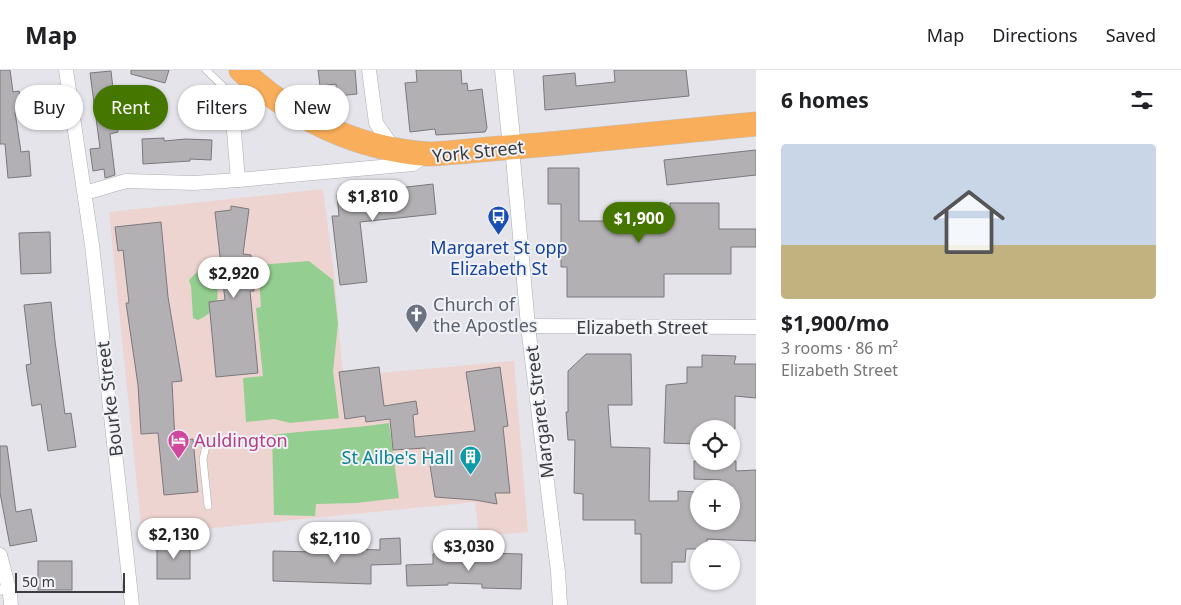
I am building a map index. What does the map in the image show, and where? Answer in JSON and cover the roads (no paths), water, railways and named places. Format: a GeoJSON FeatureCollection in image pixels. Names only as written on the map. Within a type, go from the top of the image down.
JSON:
{"type":"FeatureCollection","features":[{"type":"Feature","properties":{"kind":"highway"},"geometry":{"type":"LineString","coordinates":[[241,70],[274,98],[314,122],[344,136],[394,149],[429,154]]}},
{"type":"Feature","properties":{"kind":"highway","name":"York Street"},"geometry":{"type":"LineString","coordinates":[[429,154],[756,124]]}},
{"type":"Feature","properties":{"kind":"street","name":"Bourke Street"},"geometry":{"type":"LineString","coordinates":[[66,70],[85,193],[132,605]]}},
{"type":"Feature","properties":{"kind":"street"},"geometry":{"type":"LineString","coordinates":[[369,70],[376,124],[394,149]]}},
{"type":"Feature","properties":{"kind":"street","name":"Margaret Street"},"geometry":{"type":"LineString","coordinates":[[504,70],[528,326],[558,572],[560,605]]}},
{"type":"Feature","properties":{"kind":"street"},"geometry":{"type":"LineString","coordinates":[[234,130],[238,180]]}},
{"type":"Feature","properties":{"kind":"street","name":"York Street"},"geometry":{"type":"LineString","coordinates":[[85,193],[126,180],[179,183],[238,180],[413,164],[429,154]]}},
{"type":"Feature","properties":{"kind":"street","name":"Elizabeth Street"},"geometry":{"type":"LineString","coordinates":[[528,326],[756,327]]}},
{"type":"Feature","properties":{"kind":"street"},"geometry":{"type":"LineString","coordinates":[[0,555],[2,590],[12,605]]}},
{"type":"Feature","properties":{"kind":"lane"},"geometry":{"type":"LineString","coordinates":[[206,70],[222,85]]}},
{"type":"Feature","properties":{"kind":"lane"},"geometry":{"type":"LineString","coordinates":[[206,446],[202,459],[208,506]]}},
{"type":"Feature","properties":{"kind":"place","name":"Margaret St opp Elizabeth St"},"geometry":{"type":"Point","coordinates":[499,236]}},
{"type":"Feature","properties":{"kind":"place","name":"Church of the Apostles"},"geometry":{"type":"Point","coordinates":[417,333]}},
{"type":"Feature","properties":{"kind":"place","name":"Auldington"},"geometry":{"type":"Point","coordinates":[178,459]}},
{"type":"Feature","properties":{"kind":"place","name":"St Ailbe's Hall"},"geometry":{"type":"Point","coordinates":[470,476]}}]}
